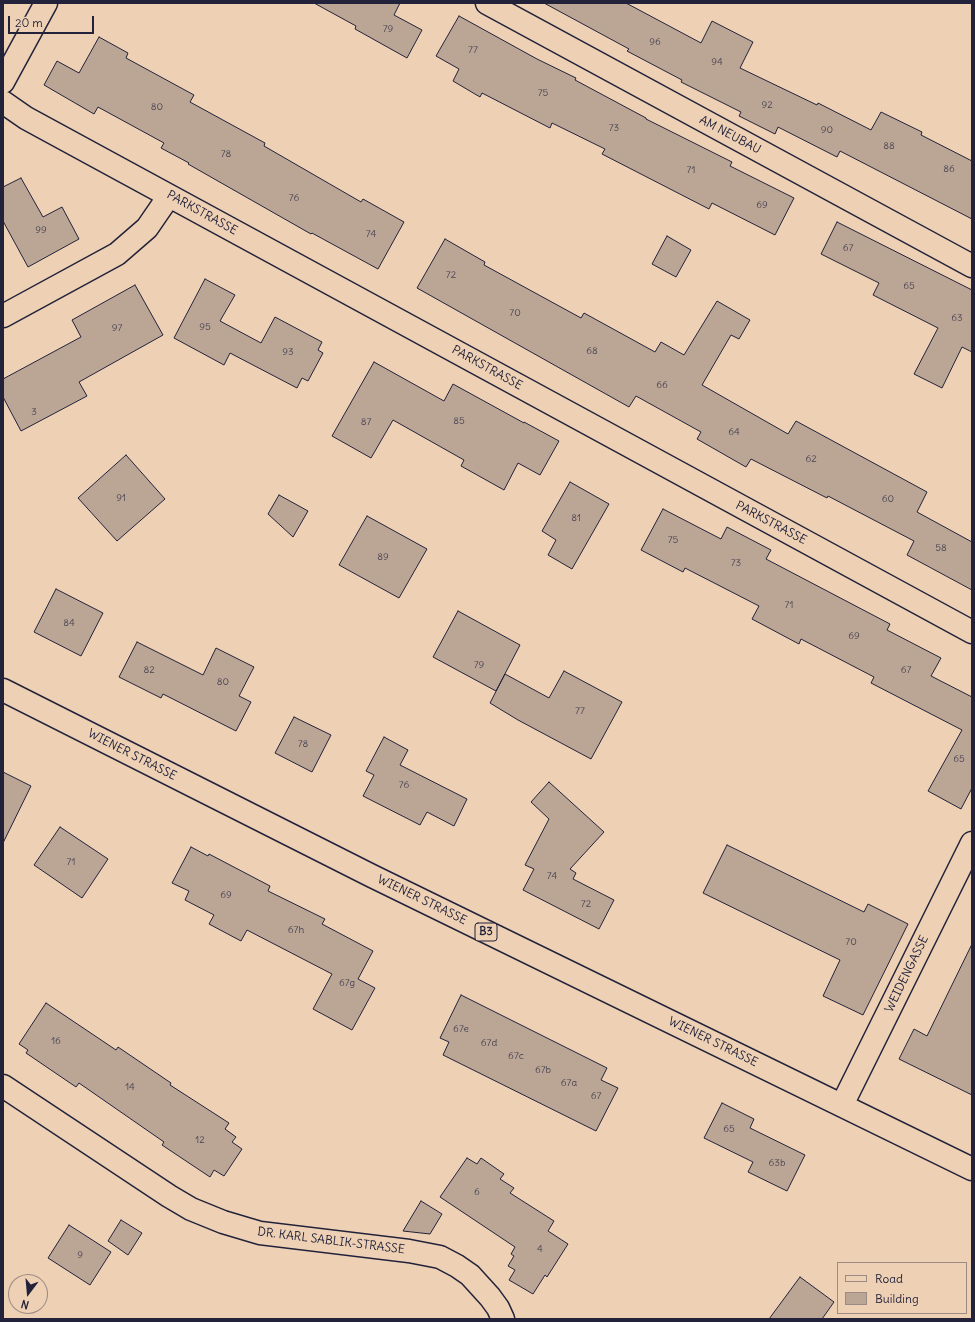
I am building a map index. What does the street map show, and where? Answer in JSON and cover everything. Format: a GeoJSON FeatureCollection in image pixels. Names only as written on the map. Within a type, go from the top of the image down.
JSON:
{"type":"FeatureCollection","features":[{"type":"Feature","properties":{"kind":"street"},"geometry":{"type":"LineString","coordinates":[[3,82],[46,3]]}},
{"type":"Feature","properties":{"kind":"street","name":"AM NEUBAU"},"geometry":{"type":"LineString","coordinates":[[487,3],[972,266]]}},
{"type":"Feature","properties":{"kind":"street","name":"PARKSTRASSE"},"geometry":{"type":"LineString","coordinates":[[3,102],[26,118],[972,632]]}},
{"type":"Feature","properties":{"kind":"street"},"geometry":{"type":"LineString","coordinates":[[3,316],[117,254],[147,228],[169,196]]}},
{"type":"Feature","properties":{"kind":"street","name":"WIENER STRASSE"},"geometry":{"type":"LineString","coordinates":[[3,690],[372,876],[972,1169]]}},
{"type":"Feature","properties":{"kind":"street","name":"WEIDENGASSE"},"geometry":{"type":"LineString","coordinates":[[842,1105],[972,843]]}},
{"type":"Feature","properties":{"kind":"street","name":"DR. KARL SABLIK-STRASSE"},"geometry":{"type":"LineString","coordinates":[[3,1086],[191,1209],[223,1222],[260,1234],[409,1251],[440,1257],[470,1275],[490,1297],[498,1308],[503,1319]]}},
{"type":"Feature","properties":{"kind":"building"},"geometry":{"type":"Polygon","coordinates":[[[314,3],[400,3],[394,15],[422,30],[407,58],[355,29],[356,26],[314,3]]]}},
{"type":"Feature","properties":{"kind":"building"},"geometry":{"type":"Polygon","coordinates":[[[544,3],[626,3],[701,43],[712,21],[753,42],[740,68],[817,105],[818,103],[871,130],[881,112],[922,132],[921,135],[972,161],[972,219],[840,151],[837,157],[778,127],[775,134],[739,116],[741,112],[681,82],[682,80],[627,51],[629,49],[544,3]]]}},
{"type":"Feature","properties":{"kind":"building"},"geometry":{"type":"Polygon","coordinates":[[[459,16],[537,59],[576,78],[575,80],[646,119],[732,162],[730,166],[794,198],[775,235],[712,203],[709,209],[602,154],[605,149],[552,123],[550,128],[482,93],[480,97],[453,81],[459,69],[436,56],[459,16]]]}},
{"type":"Feature","properties":{"kind":"building"},"geometry":{"type":"Polygon","coordinates":[[[99,37],[128,53],[126,58],[194,95],[190,102],[265,143],[264,146],[361,202],[363,199],[404,222],[378,269],[312,233],[311,234],[188,164],[189,163],[161,148],[164,143],[98,107],[94,114],[44,85],[57,61],[79,73],[99,37]]]}},
{"type":"Feature","properties":{"kind":"building"},"geometry":{"type":"Polygon","coordinates":[[[21,178],[43,217],[62,207],[79,239],[28,267],[3,221],[3,187],[21,178]]]}},
{"type":"Feature","properties":{"kind":"building"},"geometry":{"type":"Polygon","coordinates":[[[837,222],[972,290],[972,352],[962,347],[942,388],[914,374],[938,328],[873,295],[879,283],[821,254],[837,222]]]}},
{"type":"Feature","properties":{"kind":"building"},"geometry":{"type":"Polygon","coordinates":[[[667,236],[691,250],[676,277],[652,264],[667,236]]]}},
{"type":"Feature","properties":{"kind":"building"},"geometry":{"type":"Polygon","coordinates":[[[445,239],[485,262],[484,265],[581,318],[584,313],[655,352],[661,342],[684,355],[717,301],[750,320],[739,339],[731,335],[702,385],[788,434],[796,421],[927,492],[917,512],[972,542],[972,590],[907,555],[914,541],[828,496],[827,498],[751,459],[746,467],[697,439],[701,432],[636,396],[629,407],[417,288],[445,239]]]}},
{"type":"Feature","properties":{"kind":"building"},"geometry":{"type":"Polygon","coordinates":[[[205,279],[235,295],[220,321],[261,343],[275,317],[322,342],[318,350],[323,353],[308,381],[302,378],[297,388],[230,353],[224,365],[174,338],[205,279]]]}},
{"type":"Feature","properties":{"kind":"building"},"geometry":{"type":"Polygon","coordinates":[[[135,285],[163,335],[79,382],[87,396],[21,431],[3,397],[3,379],[81,337],[72,320],[135,285]]]}},
{"type":"Feature","properties":{"kind":"building"},"geometry":{"type":"Polygon","coordinates":[[[374,362],[444,401],[453,384],[559,441],[540,475],[518,463],[504,490],[461,466],[464,460],[393,420],[371,458],[332,436],[374,362]]]}},
{"type":"Feature","properties":{"kind":"building"},"geometry":{"type":"Polygon","coordinates":[[[126,455],[165,499],[117,541],[78,498],[126,455]]]}},
{"type":"Feature","properties":{"kind":"building"},"geometry":{"type":"Polygon","coordinates":[[[570,482],[609,504],[572,569],[548,555],[556,540],[542,531],[570,482]]]}},
{"type":"Feature","properties":{"kind":"building"},"geometry":{"type":"Polygon","coordinates":[[[279,495],[308,511],[293,537],[268,514],[279,495]]]}},
{"type":"Feature","properties":{"kind":"building"},"geometry":{"type":"Polygon","coordinates":[[[663,509],[721,539],[727,527],[771,550],[766,559],[890,624],[887,630],[941,658],[931,676],[972,697],[972,788],[961,809],[928,791],[962,730],[871,683],[874,677],[801,639],[799,644],[752,619],[759,606],[685,568],[683,572],[641,550],[663,509]]]}},
{"type":"Feature","properties":{"kind":"building"},"geometry":{"type":"Polygon","coordinates":[[[367,516],[427,549],[399,598],[339,565],[367,516]]]}},
{"type":"Feature","properties":{"kind":"building"},"geometry":{"type":"Polygon","coordinates":[[[56,589],[103,613],[81,656],[34,632],[56,589]]]}},
{"type":"Feature","properties":{"kind":"building"},"geometry":{"type":"Polygon","coordinates":[[[458,611],[520,645],[496,691],[433,657],[458,611]]]}},
{"type":"Feature","properties":{"kind":"building"},"geometry":{"type":"Polygon","coordinates":[[[137,642],[203,675],[216,648],[254,667],[239,696],[251,702],[236,731],[163,694],[161,698],[119,677],[137,642]]]}},
{"type":"Feature","properties":{"kind":"building"},"geometry":{"type":"Polygon","coordinates":[[[564,671],[622,702],[591,759],[518,720],[490,703],[505,674],[549,698],[564,671]]]}},
{"type":"Feature","properties":{"kind":"building"},"geometry":{"type":"Polygon","coordinates":[[[294,717],[331,735],[312,772],[275,753],[294,717]]]}},
{"type":"Feature","properties":{"kind":"building"},"geometry":{"type":"Polygon","coordinates":[[[384,737],[408,750],[400,765],[467,799],[454,826],[427,812],[420,825],[363,796],[374,775],[366,771],[384,737]]]}},
{"type":"Feature","properties":{"kind":"building"},"geometry":{"type":"Polygon","coordinates":[[[3,772],[31,786],[3,843],[3,772]]]}},
{"type":"Feature","properties":{"kind":"building"},"geometry":{"type":"Polygon","coordinates":[[[549,782],[604,832],[570,869],[576,873],[573,879],[614,900],[599,929],[523,890],[534,869],[525,865],[549,819],[531,802],[549,782]]]}},
{"type":"Feature","properties":{"kind":"building"},"geometry":{"type":"Polygon","coordinates":[[[60,827],[108,859],[82,898],[34,865],[60,827]]]}},
{"type":"Feature","properties":{"kind":"building"},"geometry":{"type":"Polygon","coordinates":[[[727,845],[864,912],[868,904],[908,924],[863,1015],[823,996],[840,960],[703,893],[727,845]]]}},
{"type":"Feature","properties":{"kind":"building"},"geometry":{"type":"Polygon","coordinates":[[[191,847],[208,856],[209,854],[270,886],[268,891],[325,919],[322,924],[373,951],[358,979],[375,988],[352,1030],[313,1009],[332,974],[247,930],[241,941],[209,924],[214,915],[185,900],[189,891],[172,883],[191,847]]]}},
{"type":"Feature","properties":{"kind":"building"},"geometry":{"type":"Polygon","coordinates":[[[972,944],[972,1095],[899,1059],[914,1029],[927,1036],[972,944]]]}},
{"type":"Feature","properties":{"kind":"building"},"geometry":{"type":"Polygon","coordinates":[[[461,995],[607,1068],[601,1080],[618,1088],[596,1131],[443,1055],[449,1042],[440,1038],[461,995]]]}},
{"type":"Feature","properties":{"kind":"building"},"geometry":{"type":"Polygon","coordinates":[[[46,1003],[116,1050],[118,1047],[171,1083],[170,1085],[229,1123],[225,1129],[236,1137],[232,1142],[242,1149],[224,1176],[214,1170],[210,1177],[162,1145],[164,1142],[79,1083],[76,1087],[26,1053],[28,1050],[19,1044],[46,1003]]]}},
{"type":"Feature","properties":{"kind":"building"},"geometry":{"type":"Polygon","coordinates":[[[722,1103],[754,1119],[750,1128],[805,1155],[787,1191],[748,1172],[753,1162],[704,1138],[722,1103]]]}},
{"type":"Feature","properties":{"kind":"building"},"geometry":{"type":"Polygon","coordinates":[[[467,1158],[477,1164],[481,1158],[504,1174],[500,1179],[514,1188],[510,1193],[554,1221],[548,1231],[568,1244],[547,1277],[545,1275],[533,1294],[509,1280],[515,1270],[508,1266],[514,1256],[511,1254],[515,1247],[440,1197],[467,1158]]]}},
{"type":"Feature","properties":{"kind":"building"},"geometry":{"type":"Polygon","coordinates":[[[421,1201],[442,1214],[430,1234],[403,1231],[421,1201]]]}},
{"type":"Feature","properties":{"kind":"building"},"geometry":{"type":"Polygon","coordinates":[[[121,1220],[142,1233],[128,1255],[108,1241],[121,1220]]]}},
{"type":"Feature","properties":{"kind":"building"},"geometry":{"type":"Polygon","coordinates":[[[69,1225],[111,1252],[90,1285],[48,1258],[69,1225]]]}},
{"type":"Feature","properties":{"kind":"building"},"geometry":{"type":"Polygon","coordinates":[[[800,1277],[834,1302],[822,1319],[769,1319],[800,1277]]]}}]}
